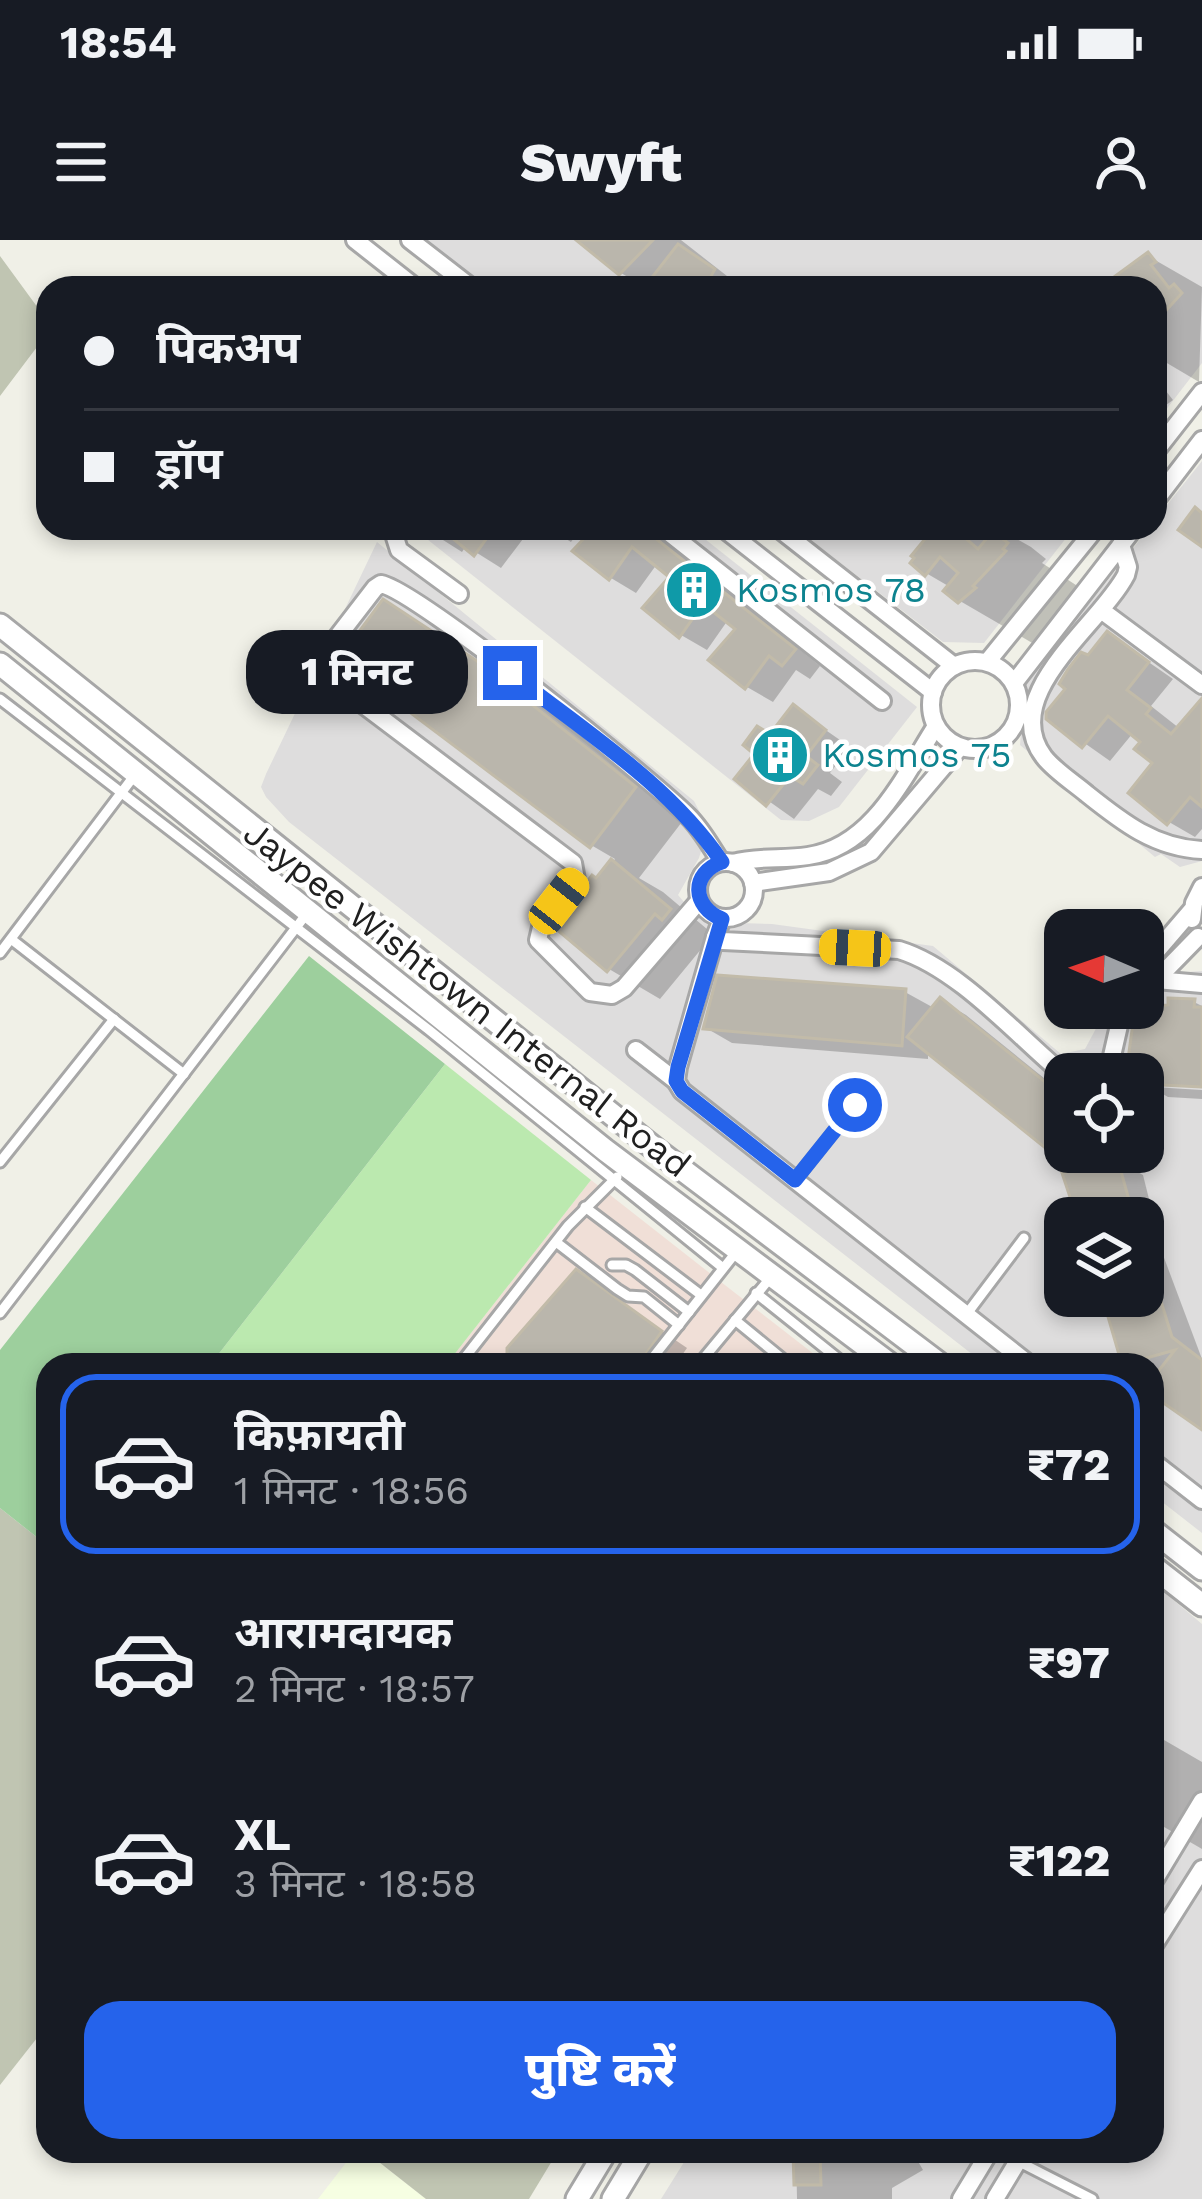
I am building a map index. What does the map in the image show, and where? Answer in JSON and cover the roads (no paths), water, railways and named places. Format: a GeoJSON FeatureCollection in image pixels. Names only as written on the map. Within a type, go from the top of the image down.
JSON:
{"type":"FeatureCollection","features":[{"type":"Feature","properties":{"kind":"street"},"geometry":{"type":"LineString","coordinates":[[355,240],[401,276]]}},
{"type":"Feature","properties":{"kind":"street"},"geometry":{"type":"LineString","coordinates":[[410,240],[456,276]]}},
{"type":"Feature","properties":{"kind":"street"},"geometry":{"type":"LineString","coordinates":[[1167,437],[1202,392]]}},
{"type":"Feature","properties":{"kind":"street"},"geometry":{"type":"LineString","coordinates":[[1167,485],[1202,440]]}},
{"type":"Feature","properties":{"kind":"street"},"geometry":{"type":"LineString","coordinates":[[396,540],[399,550],[459,594]]}},
{"type":"Feature","properties":{"kind":"street"},"geometry":{"type":"LineString","coordinates":[[678,540],[882,701]]}},
{"type":"Feature","properties":{"kind":"street"},"geometry":{"type":"LineString","coordinates":[[738,540],[933,692]]}},
{"type":"Feature","properties":{"kind":"street"},"geometry":{"type":"LineString","coordinates":[[793,540],[954,666]]}},
{"type":"Feature","properties":{"kind":"street"},"geometry":{"type":"LineString","coordinates":[[988,662],[1086,540]]}},
{"type":"Feature","properties":{"kind":"street"},"geometry":{"type":"LineString","coordinates":[[1014,683],[1124,540]]}},
{"type":"Feature","properties":{"kind":"street"},"geometry":{"type":"LineString","coordinates":[[1121,544],[1126,575],[1042,684],[1032,719],[1035,740],[1045,759],[1131,830],[1180,849],[1202,850]]}},
{"type":"Feature","properties":{"kind":"street"},"geometry":{"type":"LineString","coordinates":[[699,901],[624,988],[612,995],[590,992],[538,940],[542,923],[576,880],[573,863],[340,687],[325,666],[328,649],[375,588],[392,586],[440,619],[651,783],[728,862],[742,867],[753,883],[754,896],[737,916],[722,919],[699,901],[703,873],[728,862],[748,858],[806,857],[852,841],[879,812],[936,727]]}},
{"type":"Feature","properties":{"kind":"street"},"geometry":{"type":"LineString","coordinates":[[1101,610],[1202,685]]}},
{"type":"Feature","properties":{"kind":"street","name":"Jaypee Wishtown Internal Road"},"geometry":{"type":"LineString","coordinates":[[0,625],[658,1152],[925,1353]]}},
{"type":"Feature","properties":{"kind":"street"},"geometry":{"type":"LineString","coordinates":[[970,660],[988,662],[1014,683],[1020,699],[1018,717],[1011,733],[997,744],[981,749],[960,747],[936,727],[933,692],[940,677],[954,666],[970,660]]}},
{"type":"Feature","properties":{"kind":"street","name":"Jaypee Wishtown Internal Road"},"geometry":{"type":"LineString","coordinates":[[0,664],[136,773],[302,920],[621,1173],[764,1285],[872,1353]]}},
{"type":"Feature","properties":{"kind":"street"},"geometry":{"type":"LineString","coordinates":[[753,883],[829,872],[871,852],[960,747]]}},
{"type":"Feature","properties":{"kind":"street"},"geometry":{"type":"LineString","coordinates":[[1164,951],[1202,886]]}},
{"type":"Feature","properties":{"kind":"street"},"geometry":{"type":"LineString","coordinates":[[1164,964],[1200,939],[1191,911]]}},
{"type":"Feature","properties":{"kind":"street"},"geometry":{"type":"LineString","coordinates":[[676,1081],[722,919]]}},
{"type":"Feature","properties":{"kind":"street"},"geometry":{"type":"LineString","coordinates":[[715,937],[899,950],[920,957],[1044,1058]]}},
{"type":"Feature","properties":{"kind":"street"},"geometry":{"type":"LineString","coordinates":[[1164,979],[1202,985]]}},
{"type":"Feature","properties":{"kind":"street"},"geometry":{"type":"LineString","coordinates":[[635,1050],[1015,1353]]}},
{"type":"Feature","properties":{"kind":"street"},"geometry":{"type":"LineString","coordinates":[[1164,1471],[1202,1501]]}},
{"type":"Feature","properties":{"kind":"street"},"geometry":{"type":"LineString","coordinates":[[1164,1539],[1202,1569]]}},
{"type":"Feature","properties":{"kind":"street"},"geometry":{"type":"LineString","coordinates":[[1164,1575],[1202,1605]]}},
{"type":"Feature","properties":{"kind":"street"},"geometry":{"type":"LineString","coordinates":[[1164,1864],[1202,1802]]}},
{"type":"Feature","properties":{"kind":"street"},"geometry":{"type":"LineString","coordinates":[[1164,1929],[1202,1869]]}},
{"type":"Feature","properties":{"kind":"street"},"geometry":{"type":"LineString","coordinates":[[577,2199],[599,2163]]}},
{"type":"Feature","properties":{"kind":"street"},"geometry":{"type":"LineString","coordinates":[[613,2199],[635,2163]]}},
{"type":"Feature","properties":{"kind":"street"},"geometry":{"type":"LineString","coordinates":[[961,2199],[986,2163]]}},
{"type":"Feature","properties":{"kind":"street"},"geometry":{"type":"LineString","coordinates":[[995,2199],[1017,2163]]}},
{"type":"Feature","properties":{"kind":"lane"},"geometry":{"type":"LineString","coordinates":[[0,699],[122,793],[302,920],[0,1312]]}},
{"type":"Feature","properties":{"kind":"lane"},"geometry":{"type":"LineString","coordinates":[[0,953],[136,773]]}},
{"type":"Feature","properties":{"kind":"lane"},"geometry":{"type":"LineString","coordinates":[[11,939],[184,1074]]}},
{"type":"Feature","properties":{"kind":"lane"},"geometry":{"type":"LineString","coordinates":[[0,1162],[114,1019]]}},
{"type":"Feature","properties":{"kind":"lane"},"geometry":{"type":"LineString","coordinates":[[795,1180],[855,1105]]}},
{"type":"Feature","properties":{"kind":"lane"},"geometry":{"type":"LineString","coordinates":[[468,1353],[585,1207],[621,1173]]}},
{"type":"Feature","properties":{"kind":"lane"},"geometry":{"type":"LineString","coordinates":[[585,1207],[701,1295]]}},
{"type":"Feature","properties":{"kind":"lane"},"geometry":{"type":"LineString","coordinates":[[966,1315],[1024,1238]]}},
{"type":"Feature","properties":{"kind":"lane"},"geometry":{"type":"LineString","coordinates":[[556,1242],[617,1289],[644,1297],[679,1325]]}},
{"type":"Feature","properties":{"kind":"lane"},"geometry":{"type":"LineString","coordinates":[[657,1353],[730,1259]]}},
{"type":"Feature","properties":{"kind":"lane"},"geometry":{"type":"LineString","coordinates":[[612,1264],[626,1264],[689,1312]]}},
{"type":"Feature","properties":{"kind":"lane"},"geometry":{"type":"LineString","coordinates":[[708,1353],[764,1285],[834,1353]]}},
{"type":"Feature","properties":{"kind":"lane"},"geometry":{"type":"LineString","coordinates":[[735,1320],[775,1353]]}},
{"type":"Feature","properties":{"kind":"lane"},"geometry":{"type":"LineString","coordinates":[[1031,2163],[1092,2199]]}},
{"type":"Feature","properties":{"kind":"place","name":"Kosmos 78"},"geometry":{"type":"Point","coordinates":[694,590]}},
{"type":"Feature","properties":{"kind":"place","name":"Kosmos 75"},"geometry":{"type":"Point","coordinates":[780,755]}}]}
